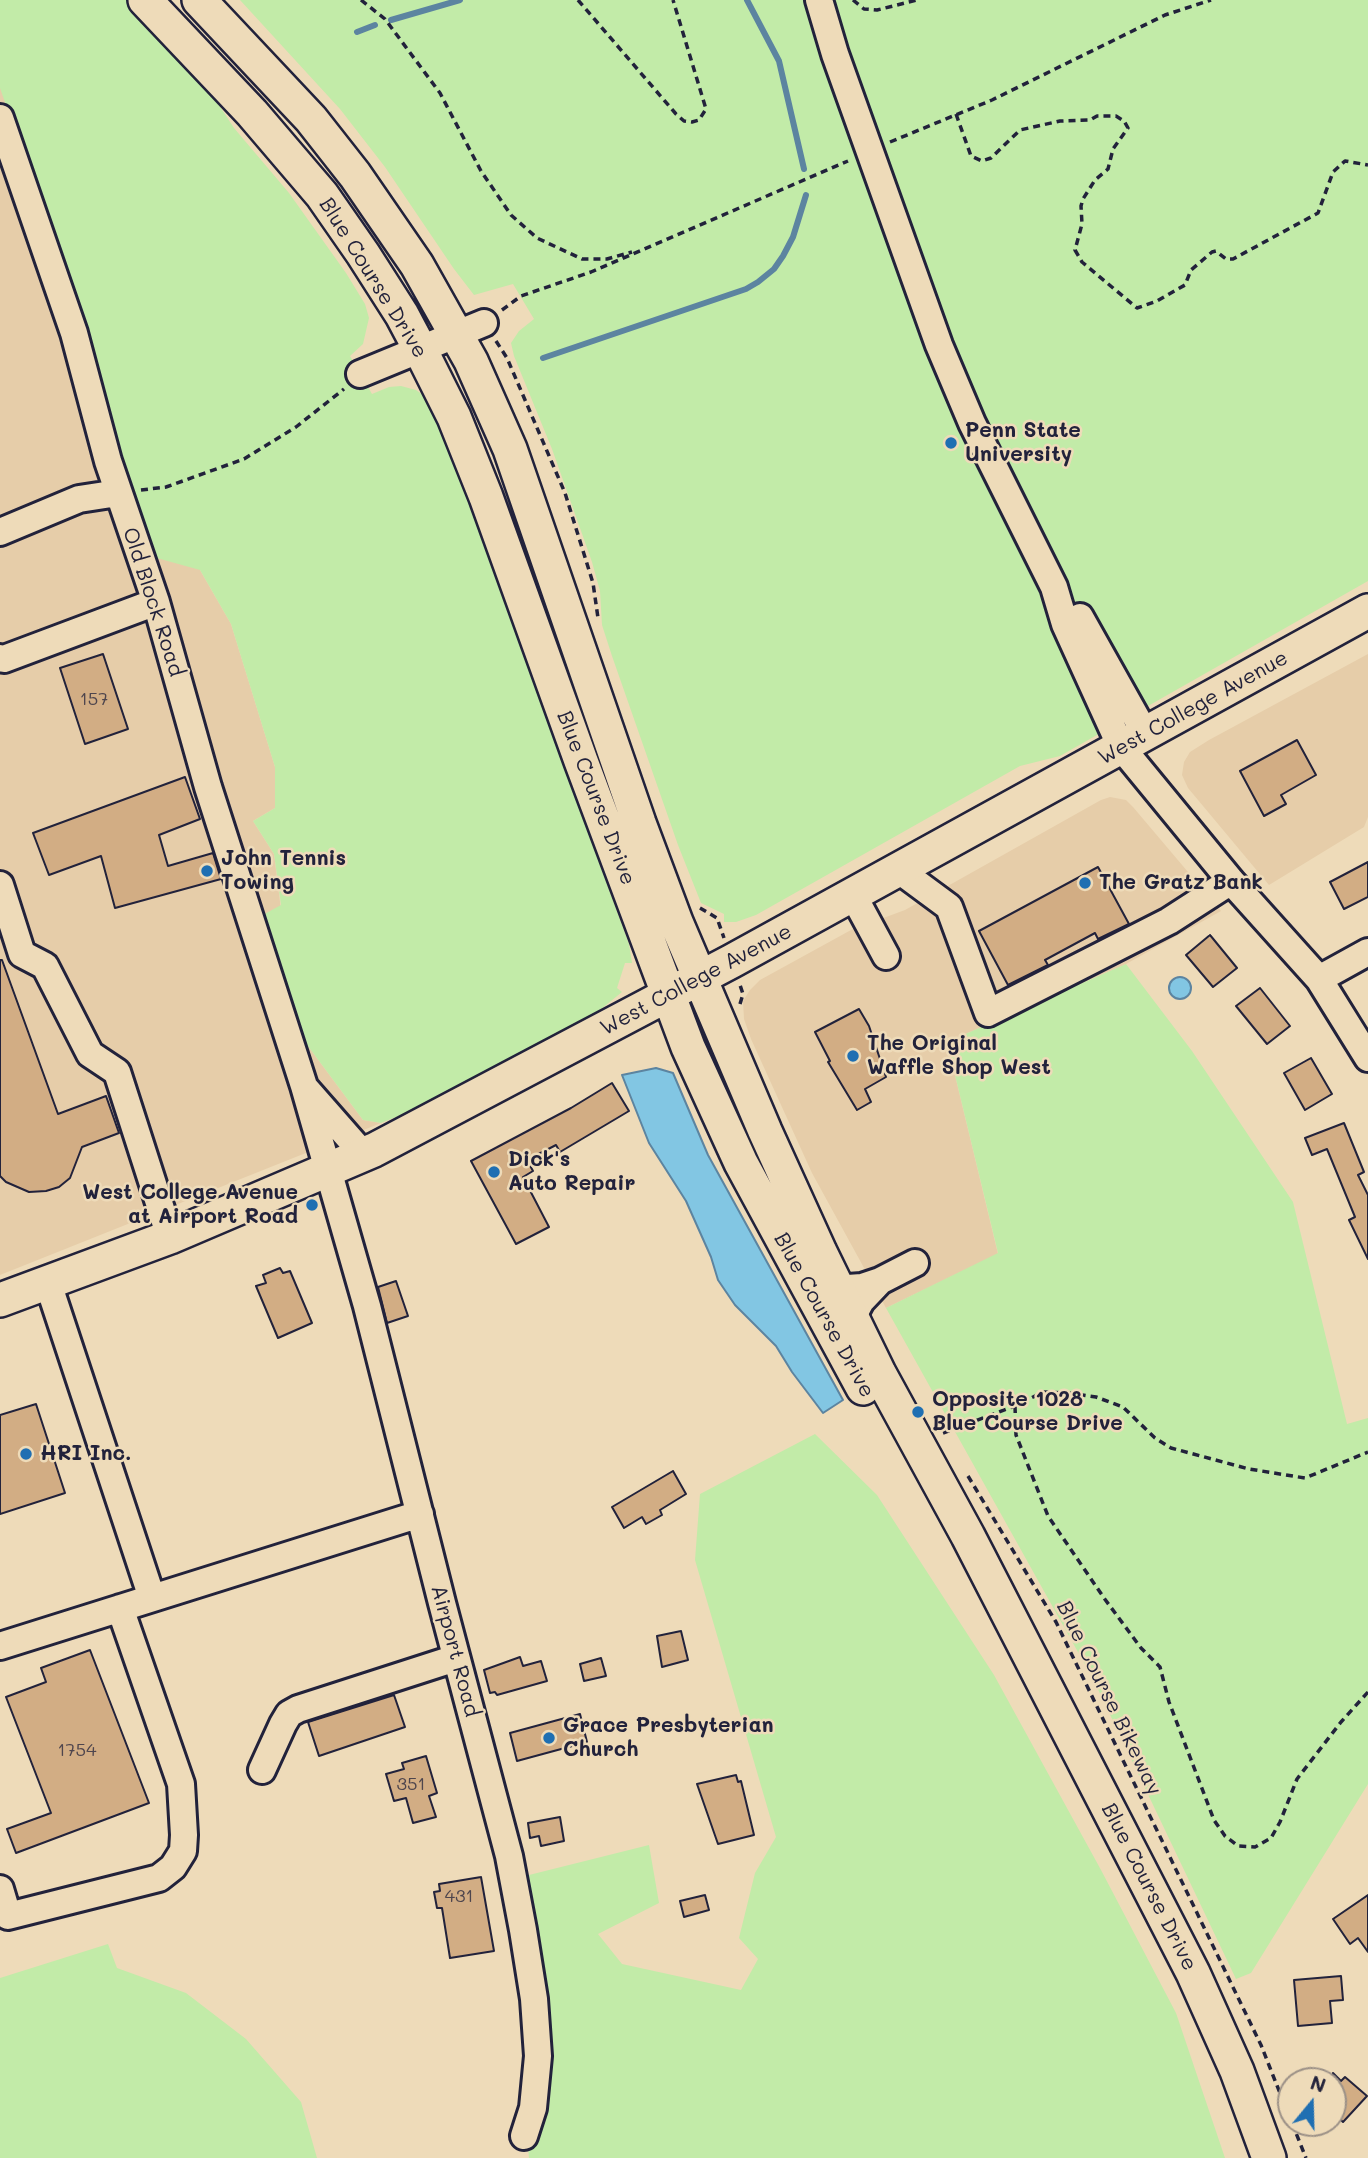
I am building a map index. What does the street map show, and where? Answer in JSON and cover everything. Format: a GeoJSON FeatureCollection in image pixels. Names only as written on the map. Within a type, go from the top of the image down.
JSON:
{"type":"FeatureCollection","features":[{"type":"Feature","properties":{"kind":"main road","name":"Blue Course Drive"},"geometry":{"type":"LineString","coordinates":[[145,0],[252,113],[322,195],[402,315],[454,416],[688,1046],[741,1163],[838,1343],[885,1423],[1012,1624]]}},
{"type":"Feature","properties":{"kind":"main road","name":"Blue Course Drive"},"geometry":{"type":"LineString","coordinates":[[199,0],[311,120],[355,175],[417,265],[470,328],[471,361],[510,449],[639,823],[700,978],[771,1142],[852,1318],[968,1536],[1193,1973],[1241,2082],[1269,2158]]}},
{"type":"Feature","properties":{"kind":"main road","name":"West College Avenue"},"geometry":{"type":"LineString","coordinates":[[0,1300],[170,1237],[364,1155],[669,995],[1368,611]]}},
{"type":"Feature","properties":{"kind":"street"},"geometry":{"type":"LineString","coordinates":[[818,0],[939,345],[967,412],[1054,586],[1065,624],[1133,740],[1231,881],[1320,979],[1368,1058]]}},
{"type":"Feature","properties":{"kind":"street","name":"Old Block Road"},"geometry":{"type":"LineString","coordinates":[[0,118],[11,188],[74,333],[118,493],[156,602],[208,787],[304,1086],[327,1172]]}},
{"type":"Feature","properties":{"kind":"street"},"geometry":{"type":"LineString","coordinates":[[360,374],[470,328]]}},
{"type":"Feature","properties":{"kind":"street"},"geometry":{"type":"LineString","coordinates":[[0,532],[79,499],[118,493]]}},
{"type":"Feature","properties":{"kind":"street"},"geometry":{"type":"LineString","coordinates":[[0,659],[156,602]]}},
{"type":"Feature","properties":{"kind":"street"},"geometry":{"type":"LineString","coordinates":[[899,870],[949,907],[988,1013],[1169,921],[1231,881]]}},
{"type":"Feature","properties":{"kind":"street"},"geometry":{"type":"LineString","coordinates":[[0,885],[22,954],[45,966],[90,1054],[117,1072],[170,1237]]}},
{"type":"Feature","properties":{"kind":"street"},"geometry":{"type":"LineString","coordinates":[[853,895],[886,956]]}},
{"type":"Feature","properties":{"kind":"street"},"geometry":{"type":"LineString","coordinates":[[1320,979],[1368,952]]}},
{"type":"Feature","properties":{"kind":"street","name":"Old Block Road"},"geometry":{"type":"LineString","coordinates":[[304,1086],[364,1155]]}},
{"type":"Feature","properties":{"kind":"street","name":"Airport Road"},"geometry":{"type":"LineString","coordinates":[[327,1172],[367,1306],[509,1856],[534,1999],[538,2056],[533,2108],[524,2136]]}},
{"type":"Feature","properties":{"kind":"street"},"geometry":{"type":"LineString","coordinates":[[836,1285],[862,1287],[915,1263]]}},
{"type":"Feature","properties":{"kind":"street"},"geometry":{"type":"LineString","coordinates":[[852,1318],[861,1301],[880,1281]]}},
{"type":"Feature","properties":{"kind":"street"},"geometry":{"type":"LineString","coordinates":[[48,1283],[152,1598]]}},
{"type":"Feature","properties":{"kind":"street"},"geometry":{"type":"LineString","coordinates":[[0,1646],[420,1514]]}},
{"type":"Feature","properties":{"kind":"street"},"geometry":{"type":"LineString","coordinates":[[0,1889],[8,1916],[159,1878],[173,1867],[183,1851],[181,1784],[120,1608]]}},
{"type":"Feature","properties":{"kind":"street"},"geometry":{"type":"LineString","coordinates":[[262,1770],[289,1714],[456,1658]]}},
{"type":"Feature","properties":{"kind":"path"},"geometry":{"type":"LineString","coordinates":[[361,0],[385,19],[440,93],[481,171],[511,215],[537,238],[582,259],[607,259],[647,248]]}},
{"type":"Feature","properties":{"kind":"path"},"geometry":{"type":"LineString","coordinates":[[578,0],[676,114],[684,121],[692,122],[699,120],[706,109],[673,0]]}},
{"type":"Feature","properties":{"kind":"path"},"geometry":{"type":"LineString","coordinates":[[853,0],[864,9],[877,10],[917,0]]}},
{"type":"Feature","properties":{"kind":"path"},"geometry":{"type":"LineString","coordinates":[[470,328],[521,296],[591,272],[647,248],[992,100],[1165,15],[1211,0]]}},
{"type":"Feature","properties":{"kind":"path"},"geometry":{"type":"LineString","coordinates":[[956,114],[971,156],[982,162],[991,158],[1020,130],[1060,121],[1090,120],[1097,116],[1116,116],[1124,121],[1128,128],[1114,149],[1108,169],[1095,180],[1083,199],[1082,224],[1075,250],[1082,262],[1114,286],[1137,308],[1185,285],[1191,270],[1212,252],[1216,251],[1226,259],[1233,259],[1318,213],[1333,172],[1345,161],[1368,165]]}},
{"type":"Feature","properties":{"kind":"path"},"geometry":{"type":"LineString","coordinates":[[118,493],[166,487],[244,459],[333,400],[360,374]]}},
{"type":"Feature","properties":{"kind":"path"},"geometry":{"type":"LineString","coordinates":[[943,1433],[1015,1406],[1043,1392],[1096,1397],[1123,1407],[1154,1438],[1171,1448],[1249,1469],[1305,1478],[1368,1452]]}},
{"type":"Feature","properties":{"kind":"path"},"geometry":{"type":"LineString","coordinates":[[1015,1406],[1016,1435],[1048,1516],[1141,1648],[1160,1667],[1170,1702],[1214,1820],[1224,1836],[1238,1846],[1255,1847],[1271,1838],[1297,1779],[1341,1721],[1368,1692]]}},
{"type":"Feature","properties":{"kind":"path"},"geometry":{"type":"LineString","coordinates":[[937,1423],[949,1444]]}},
{"type":"Feature","properties":{"kind":"path","name":"Blue Course Bikeway"},"geometry":{"type":"LineString","coordinates":[[961,1465],[1056,1622],[1261,2045],[1277,2086]]}},
{"type":"Feature","properties":{"kind":"path","name":"Blue Course Bikeway"},"geometry":{"type":"LineString","coordinates":[[1297,2137],[1306,2158]]}},
{"type":"Feature","properties":{"kind":"shaded area"},"geometry":{"type":"Polygon","coordinates":[[[0,76],[200,570],[231,624],[275,767],[275,808],[253,821],[274,854],[296,1030],[363,1120],[381,1123],[0,1275],[0,76]]]}},
{"type":"Feature","properties":{"kind":"shaded area"},"geometry":{"type":"Polygon","coordinates":[[[1368,654],[1368,817],[1364,827],[1269,885],[1188,788],[1182,775],[1184,762],[1190,752],[1209,740],[1368,654]]]}},
{"type":"Feature","properties":{"kind":"shaded area"},"geometry":{"type":"Polygon","coordinates":[[[1110,797],[1126,800],[1133,807],[1221,911],[1126,964],[947,1042],[998,1254],[886,1308],[812,1173],[751,1039],[744,1019],[743,1001],[760,980],[851,930],[905,910],[1110,797]]]}},
{"type":"Feature","properties":{"kind":"green space"},"geometry":{"type":"Polygon","coordinates":[[[0,0],[127,0],[204,82],[234,128],[289,193],[346,273],[365,304],[369,318],[363,344],[350,356],[372,394],[389,387],[401,386],[416,390],[426,397],[438,416],[495,565],[561,759],[629,944],[632,963],[625,963],[617,988],[622,992],[600,1010],[421,1107],[381,1123],[363,1120],[296,1030],[259,917],[281,905],[274,854],[253,821],[275,808],[275,767],[231,624],[200,570],[146,555],[64,273],[0,88],[0,0]]]}},
{"type":"Feature","properties":{"kind":"green space","name":"Penn State University"},"geometry":{"type":"Polygon","coordinates":[[[240,0],[1368,0],[1368,581],[1060,756],[1020,766],[756,915],[736,922],[724,922],[724,914],[701,903],[678,845],[602,625],[600,591],[592,562],[552,449],[514,356],[511,343],[519,331],[534,319],[513,284],[474,295],[385,167],[340,109],[240,0]]]}},
{"type":"Feature","properties":{"kind":"green space"},"geometry":{"type":"Polygon","coordinates":[[[1126,964],[1192,1051],[1293,1202],[1347,1424],[1368,1418],[1368,1784],[1251,1973],[1236,1979],[1093,1679],[886,1308],[998,1253],[947,1042],[1126,964]]]}},
{"type":"Feature","properties":{"kind":"green space"},"geometry":{"type":"Polygon","coordinates":[[[815,1434],[877,1495],[994,1675],[1176,2013],[1225,2158],[529,2158],[527,2136],[530,2123],[513,1879],[649,1845],[659,1903],[598,1934],[622,1964],[741,1990],[758,1959],[739,1938],[755,1873],[776,1837],[695,1560],[700,1494],[815,1434]]]}},
{"type":"Feature","properties":{"kind":"green space"},"geometry":{"type":"Polygon","coordinates":[[[108,1944],[117,1968],[186,1993],[246,2039],[301,2102],[317,2158],[0,2158],[0,1978],[108,1944]]]}},
{"type":"Feature","properties":{"kind":"water"},"geometry":{"type":"Polygon","coordinates":[[[1180,977],[1188,980],[1191,988],[1188,996],[1180,999],[1172,996],[1169,988],[1172,980],[1180,977]]]}},
{"type":"Feature","properties":{"kind":"water"},"geometry":{"type":"Polygon","coordinates":[[[656,1068],[673,1073],[708,1155],[843,1400],[823,1413],[776,1346],[735,1305],[718,1280],[711,1257],[686,1201],[649,1143],[622,1075],[656,1068]]]}},
{"type":"Feature","properties":{"kind":"building"},"geometry":{"type":"Polygon","coordinates":[[[103,654],[128,729],[85,744],[60,668],[103,654]]]}},
{"type":"Feature","properties":{"kind":"building"},"geometry":{"type":"Polygon","coordinates":[[[1297,740],[1316,775],[1281,795],[1286,804],[1264,816],[1240,771],[1297,740]]]}},
{"type":"Feature","properties":{"kind":"building"},"geometry":{"type":"Polygon","coordinates":[[[185,777],[200,819],[159,835],[168,866],[213,853],[221,879],[115,908],[101,856],[49,875],[33,833],[185,777]]]}},
{"type":"Feature","properties":{"kind":"building"},"geometry":{"type":"Polygon","coordinates":[[[1368,862],[1368,897],[1344,909],[1330,882],[1368,862]]]}},
{"type":"Feature","properties":{"kind":"building"},"geometry":{"type":"Polygon","coordinates":[[[1098,867],[1129,924],[1098,939],[1095,933],[1045,960],[1048,965],[1008,985],[979,931],[1098,867]]]}},
{"type":"Feature","properties":{"kind":"building"},"geometry":{"type":"Polygon","coordinates":[[[1210,935],[1237,968],[1213,987],[1186,955],[1210,935]]]}},
{"type":"Feature","properties":{"kind":"building"},"geometry":{"type":"Polygon","coordinates":[[[0,960],[58,1114],[106,1096],[119,1133],[82,1147],[70,1178],[59,1187],[46,1191],[29,1192],[6,1182],[0,1176],[0,960]]]}},
{"type":"Feature","properties":{"kind":"building"},"geometry":{"type":"Polygon","coordinates":[[[1260,988],[1290,1026],[1267,1044],[1236,1006],[1260,988]]]}},
{"type":"Feature","properties":{"kind":"building","name":"The Original Waffle Shop West"},"geometry":{"type":"Polygon","coordinates":[[[859,1009],[869,1026],[886,1077],[865,1089],[871,1102],[857,1110],[828,1062],[830,1061],[815,1032],[859,1009]]]}},
{"type":"Feature","properties":{"kind":"building"},"geometry":{"type":"Polygon","coordinates":[[[1311,1058],[1332,1094],[1305,1110],[1284,1073],[1311,1058]]]}},
{"type":"Feature","properties":{"kind":"building"},"geometry":{"type":"Polygon","coordinates":[[[612,1083],[629,1111],[560,1152],[556,1145],[527,1160],[533,1171],[523,1177],[549,1227],[516,1244],[471,1161],[612,1083]]]}},
{"type":"Feature","properties":{"kind":"building"},"geometry":{"type":"Polygon","coordinates":[[[1344,1123],[1364,1172],[1358,1175],[1368,1195],[1368,1259],[1349,1220],[1355,1217],[1327,1149],[1312,1155],[1305,1138],[1344,1123]]]}},
{"type":"Feature","properties":{"kind":"building"},"geometry":{"type":"Polygon","coordinates":[[[280,1268],[283,1273],[290,1271],[312,1323],[278,1338],[256,1286],[266,1283],[263,1275],[280,1268]]]}},
{"type":"Feature","properties":{"kind":"building"},"geometry":{"type":"Polygon","coordinates":[[[396,1281],[408,1316],[387,1323],[378,1287],[396,1281]]]}},
{"type":"Feature","properties":{"kind":"building","name":"HRI Inc."},"geometry":{"type":"Polygon","coordinates":[[[36,1404],[65,1493],[0,1514],[0,1415],[36,1404]]]}},
{"type":"Feature","properties":{"kind":"building"},"geometry":{"type":"Polygon","coordinates":[[[673,1471],[686,1494],[660,1510],[662,1515],[646,1524],[642,1517],[624,1528],[612,1507],[673,1471]]]}},
{"type":"Feature","properties":{"kind":"building"},"geometry":{"type":"Polygon","coordinates":[[[681,1631],[688,1660],[662,1667],[657,1636],[681,1631]]]}},
{"type":"Feature","properties":{"kind":"building"},"geometry":{"type":"Polygon","coordinates":[[[90,1650],[149,1803],[16,1853],[7,1829],[51,1813],[6,1697],[46,1682],[41,1668],[90,1650]]]}},
{"type":"Feature","properties":{"kind":"building"},"geometry":{"type":"Polygon","coordinates":[[[520,1657],[523,1666],[541,1661],[547,1681],[497,1695],[495,1692],[490,1693],[484,1670],[520,1657]]]}},
{"type":"Feature","properties":{"kind":"building"},"geometry":{"type":"Polygon","coordinates":[[[601,1658],[606,1676],[584,1681],[580,1664],[601,1658]]]}},
{"type":"Feature","properties":{"kind":"building"},"geometry":{"type":"Polygon","coordinates":[[[394,1695],[405,1727],[319,1756],[308,1722],[394,1695]]]}},
{"type":"Feature","properties":{"kind":"building","name":"Grace Presbyterian Church"},"geometry":{"type":"Polygon","coordinates":[[[580,1714],[587,1742],[517,1761],[510,1733],[580,1714]]]}},
{"type":"Feature","properties":{"kind":"building"},"geometry":{"type":"Polygon","coordinates":[[[426,1756],[437,1793],[429,1796],[436,1817],[413,1823],[406,1798],[394,1801],[386,1774],[404,1769],[402,1763],[426,1756]]]}},
{"type":"Feature","properties":{"kind":"building"},"geometry":{"type":"Polygon","coordinates":[[[736,1775],[738,1782],[741,1781],[754,1835],[718,1844],[697,1784],[736,1775]]]}},
{"type":"Feature","properties":{"kind":"building"},"geometry":{"type":"Polygon","coordinates":[[[560,1817],[564,1841],[541,1846],[539,1836],[530,1838],[528,1823],[560,1817]]]}},
{"type":"Feature","properties":{"kind":"building"},"geometry":{"type":"Polygon","coordinates":[[[481,1877],[494,1951],[450,1958],[442,1908],[437,1908],[434,1892],[440,1891],[439,1884],[481,1877]]]}},
{"type":"Feature","properties":{"kind":"building"},"geometry":{"type":"Polygon","coordinates":[[[705,1895],[709,1910],[684,1917],[680,1901],[705,1895]]]}},
{"type":"Feature","properties":{"kind":"building"},"geometry":{"type":"Polygon","coordinates":[[[1368,1895],[1368,1952],[1358,1938],[1350,1944],[1333,1919],[1368,1895]]]}},
{"type":"Feature","properties":{"kind":"building"},"geometry":{"type":"Polygon","coordinates":[[[1341,1976],[1343,2000],[1330,2001],[1332,2023],[1298,2026],[1294,1980],[1341,1976]]]}},
{"type":"Feature","properties":{"kind":"building"},"geometry":{"type":"Polygon","coordinates":[[[1347,2079],[1367,2096],[1347,2118],[1347,2079]]]}},
{"type":"Feature","properties":{"kind":"waterway"},"geometry":{"type":"LineString","coordinates":[[391,20],[460,0]]}},
{"type":"Feature","properties":{"kind":"waterway"},"geometry":{"type":"LineString","coordinates":[[747,0],[779,61],[804,169]]}},
{"type":"Feature","properties":{"kind":"waterway"},"geometry":{"type":"LineString","coordinates":[[357,32],[375,25]]}},
{"type":"Feature","properties":{"kind":"waterway"},"geometry":{"type":"LineString","coordinates":[[543,358],[746,289],[758,282],[774,269],[783,256],[793,237],[806,195]]}},
{"type":"Feature","properties":{"kind":"place","name":"Penn State University"},"geometry":{"type":"Point","coordinates":[951,443]}},
{"type":"Feature","properties":{"kind":"place","name":"John Tennis Towing"},"geometry":{"type":"Point","coordinates":[207,871]}},
{"type":"Feature","properties":{"kind":"place","name":"The Gratz Bank"},"geometry":{"type":"Point","coordinates":[1085,883]}},
{"type":"Feature","properties":{"kind":"place","name":"The Original Waffle Shop West"},"geometry":{"type":"Point","coordinates":[853,1056]}},
{"type":"Feature","properties":{"kind":"place","name":"Dick's Auto Repair"},"geometry":{"type":"Point","coordinates":[494,1172]}},
{"type":"Feature","properties":{"kind":"place","name":"West College Avenue at Airport Road"},"geometry":{"type":"Point","coordinates":[312,1205]}},
{"type":"Feature","properties":{"kind":"place","name":"Opposite 1028 Blue Course Drive"},"geometry":{"type":"Point","coordinates":[918,1412]}},
{"type":"Feature","properties":{"kind":"place","name":"HRI Inc."},"geometry":{"type":"Point","coordinates":[26,1454]}},
{"type":"Feature","properties":{"kind":"place","name":"Grace Presbyterian Church"},"geometry":{"type":"Point","coordinates":[549,1738]}}]}
